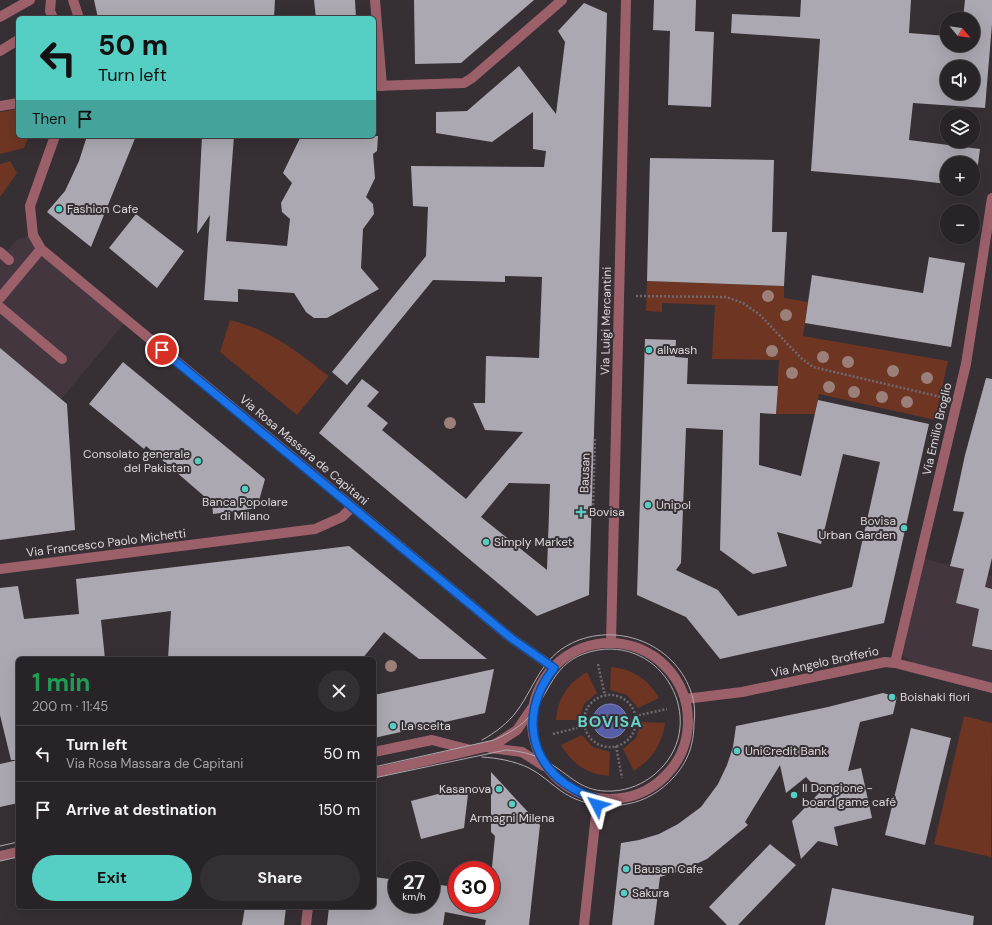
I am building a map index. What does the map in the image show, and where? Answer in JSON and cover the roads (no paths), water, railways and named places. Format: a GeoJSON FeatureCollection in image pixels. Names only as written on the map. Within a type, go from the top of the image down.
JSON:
{"type":"FeatureCollection","features":[{"type":"Feature","properties":{"kind":"street"},"geometry":{"type":"LineString","coordinates":[[0,17],[30,0]]}},
{"type":"Feature","properties":{"kind":"street"},"geometry":{"type":"LineString","coordinates":[[51,0],[50,11],[52,16]]}},
{"type":"Feature","properties":{"kind":"street"},"geometry":{"type":"LineString","coordinates":[[73,0],[78,16]]}},
{"type":"Feature","properties":{"kind":"street"},"geometry":{"type":"LineString","coordinates":[[376,0],[378,86],[464,83],[472,78],[562,0]]}},
{"type":"Feature","properties":{"kind":"street","name":"Via Luigi Mercantini"},"geometry":{"type":"LineString","coordinates":[[611,643],[626,0]]}},
{"type":"Feature","properties":{"kind":"street"},"geometry":{"type":"LineString","coordinates":[[0,51],[16,41]]}},
{"type":"Feature","properties":{"kind":"street"},"geometry":{"type":"LineString","coordinates":[[0,106],[16,103]]}},
{"type":"Feature","properties":{"kind":"street"},"geometry":{"type":"LineString","coordinates":[[0,298],[41,249],[34,235],[30,206],[54,138]]}},
{"type":"Feature","properties":{"kind":"street","name":"Via Emilio Broglio"},"geometry":{"type":"LineString","coordinates":[[895,663],[966,364],[992,198]]}},
{"type":"Feature","properties":{"kind":"street","name":"Via Rosa Massara de Capitani"},"geometry":{"type":"LineString","coordinates":[[41,249],[511,638],[554,668]]}},
{"type":"Feature","properties":{"kind":"street"},"geometry":{"type":"LineString","coordinates":[[0,252],[9,260]]}},
{"type":"Feature","properties":{"kind":"street"},"geometry":{"type":"LineString","coordinates":[[0,307],[62,359]]}},
{"type":"Feature","properties":{"kind":"street","name":"Via Francesco Paolo Michetti"},"geometry":{"type":"LineString","coordinates":[[0,569],[315,530],[342,518],[352,506]]}},
{"type":"Feature","properties":{"kind":"street"},"geometry":{"type":"LineString","coordinates":[[376,752],[432,740],[465,750],[479,750],[500,748],[522,752],[541,763],[557,778],[581,793],[595,798],[609,799],[633,796],[656,784],[675,764],[686,737],[688,723],[685,699],[673,675],[664,664],[652,656],[639,649],[611,643],[599,644],[577,651],[554,668],[539,692],[527,717],[517,730],[498,743],[479,750],[376,773]]}},
{"type":"Feature","properties":{"kind":"street","name":"Via Angelo Brofferio"},"geometry":{"type":"LineString","coordinates":[[685,699],[742,692],[875,664],[895,663],[992,688]]}},
{"type":"Feature","properties":{"kind":"street"},"geometry":{"type":"LineString","coordinates":[[539,692],[533,715],[534,738],[540,755],[557,778]]}},
{"type":"Feature","properties":{"kind":"street"},"geometry":{"type":"LineString","coordinates":[[584,925],[597,805],[595,798]]}},
{"type":"Feature","properties":{"kind":"street"},"geometry":{"type":"LineString","coordinates":[[0,856],[16,852]]}},
{"type":"Feature","properties":{"kind":"street"},"geometry":{"type":"LineString","coordinates":[[306,925],[308,909]]}},
{"type":"Feature","properties":{"kind":"water"},"geometry":{"type":"Polygon","coordinates":[[[607,704],[613,704],[617,705],[624,711],[627,721],[626,728],[620,735],[613,738],[607,738],[603,737],[596,731],[593,724],[593,718],[594,714],[600,707],[607,704]]]}},
{"type":"Feature","properties":{"kind":"tram line"},"geometry":{"type":"LineString","coordinates":[[482,740],[510,720],[548,661],[567,646],[579,640],[597,636],[615,635],[633,638],[649,644],[664,654],[677,666],[687,681],[694,702],[695,714],[693,738],[683,766],[663,787],[652,795],[634,803],[601,806],[584,802],[561,791],[529,768],[518,763],[482,757]]}},
{"type":"Feature","properties":{"kind":"tram line"},"geometry":{"type":"LineString","coordinates":[[376,767],[494,740],[504,735],[519,726],[531,715],[550,684],[563,667],[583,654],[598,650],[623,650],[644,658],[661,672],[673,691],[680,712],[679,734],[671,755],[650,778],[641,784],[625,789],[613,791],[593,789],[577,782],[555,766],[536,756],[506,750],[376,778]]}},
{"type":"Feature","properties":{"kind":"tram line"},"geometry":{"type":"LineString","coordinates":[[0,846],[16,842]]}},
{"type":"Feature","properties":{"kind":"tram line"},"geometry":{"type":"LineString","coordinates":[[0,861],[16,857]]}},
{"type":"Feature","properties":{"kind":"place","name":"Fashion Cafe"},"geometry":{"type":"Point","coordinates":[59,209]}},
{"type":"Feature","properties":{"kind":"place","name":"allwash"},"geometry":{"type":"Point","coordinates":[649,350]}},
{"type":"Feature","properties":{"kind":"place","name":"Consolato generale del Pakistan"},"geometry":{"type":"Point","coordinates":[198,461]}},
{"type":"Feature","properties":{"kind":"place","name":"Banca Popolare di Milano"},"geometry":{"type":"Point","coordinates":[245,489]}},
{"type":"Feature","properties":{"kind":"place","name":"Unipol"},"geometry":{"type":"Point","coordinates":[648,505]}},
{"type":"Feature","properties":{"kind":"place","name":"Bovisa"},"geometry":{"type":"Point","coordinates":[581,512]}},
{"type":"Feature","properties":{"kind":"place","name":"Bovisa Urban Garden"},"geometry":{"type":"Point","coordinates":[904,528]}},
{"type":"Feature","properties":{"kind":"place","name":"Simply Market"},"geometry":{"type":"Point","coordinates":[486,542]}},
{"type":"Feature","properties":{"kind":"place","name":"Boishaki fiori"},"geometry":{"type":"Point","coordinates":[892,697]}},
{"type":"Feature","properties":{"kind":"place","name":"La scelta"},"geometry":{"type":"Point","coordinates":[393,726]}},
{"type":"Feature","properties":{"kind":"place","name":"UniCredit Bank"},"geometry":{"type":"Point","coordinates":[737,751]}},
{"type":"Feature","properties":{"kind":"place","name":"Kasanova"},"geometry":{"type":"Point","coordinates":[499,789]}},
{"type":"Feature","properties":{"kind":"place","name":"Il Dongione - board game café"},"geometry":{"type":"Point","coordinates":[794,795]}},
{"type":"Feature","properties":{"kind":"place","name":"Armagni Milena"},"geometry":{"type":"Point","coordinates":[512,804]}},
{"type":"Feature","properties":{"kind":"place","name":"Bausan Cafe"},"geometry":{"type":"Point","coordinates":[626,869]}},
{"type":"Feature","properties":{"kind":"place","name":"Sakura"},"geometry":{"type":"Point","coordinates":[624,893]}},
{"type":"Feature","properties":{"kind":"district","name":"BOVISA"},"geometry":{"type":"Point","coordinates":[610,721]}}]}
